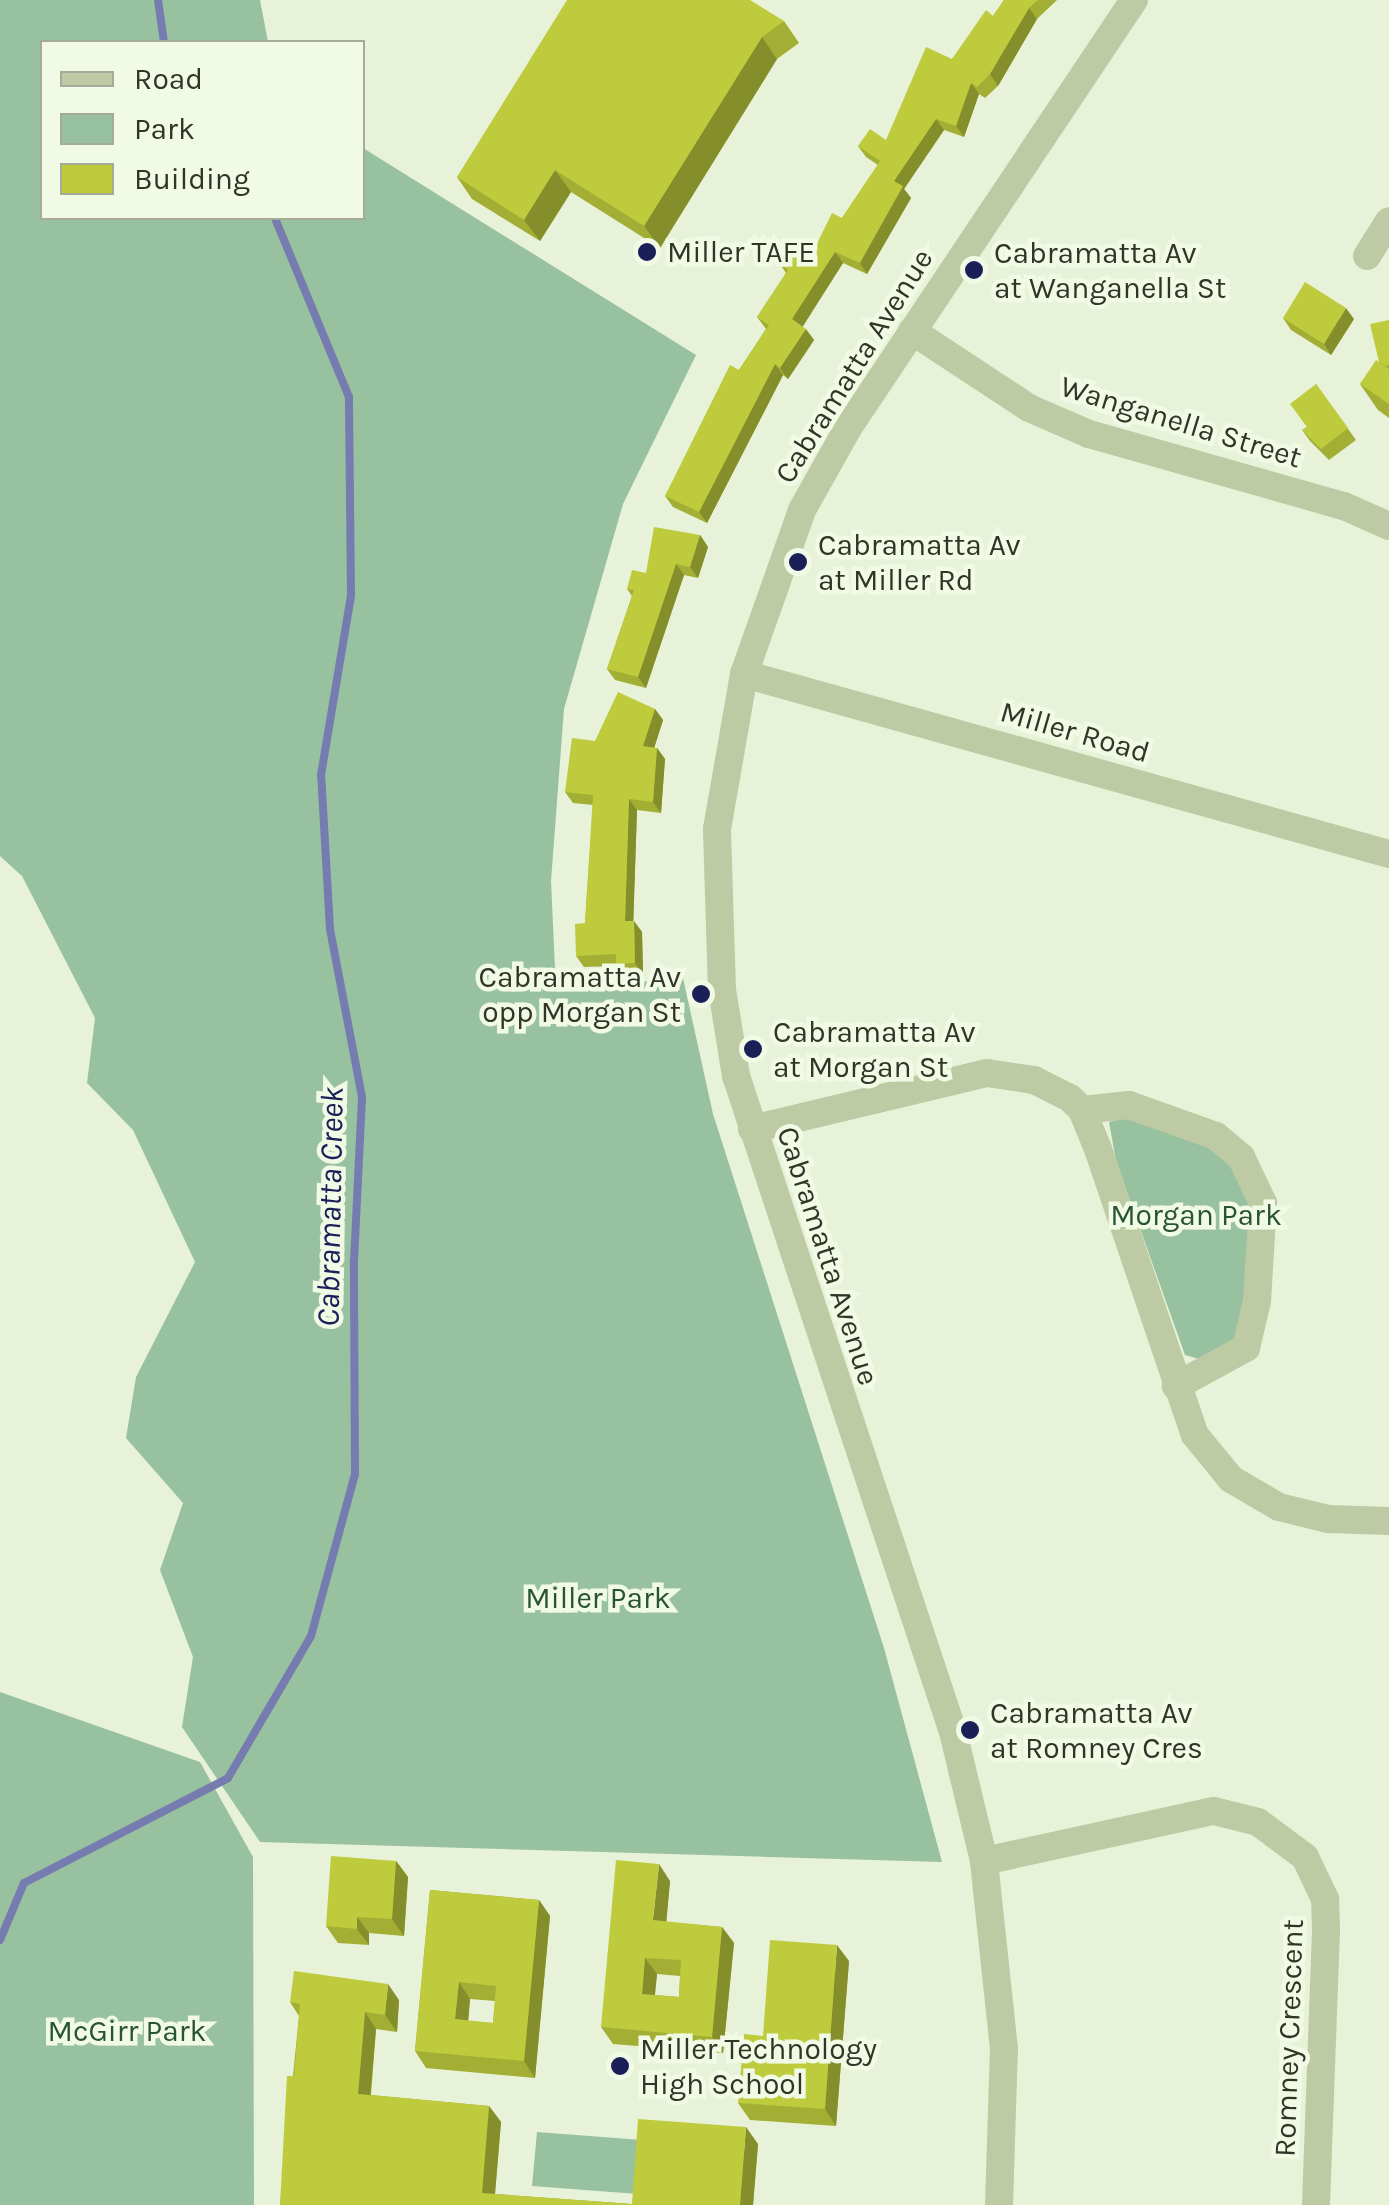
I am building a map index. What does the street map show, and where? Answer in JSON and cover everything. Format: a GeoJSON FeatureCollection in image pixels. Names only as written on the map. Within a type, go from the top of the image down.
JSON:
{"type":"FeatureCollection","features":[{"type":"Feature","properties":{"kind":"street","name":"Cabramatta Avenue"},"geometry":{"type":"LineString","coordinates":[[999,2205],[1004,2050],[984,1860],[952,1732],[752,1130],[722,990],[715,881],[724,770],[744,674],[802,510],[912,330],[1134,0]]}},
{"type":"Feature","properties":{"kind":"street"},"geometry":{"type":"LineString","coordinates":[[1367,256],[1389,221]]}},
{"type":"Feature","properties":{"kind":"street","name":"Wanganella Street"},"geometry":{"type":"LineString","coordinates":[[912,330],[1029,408],[1088,434],[1344,506],[1389,526]]}},
{"type":"Feature","properties":{"kind":"street","name":"Miller Road"},"geometry":{"type":"LineString","coordinates":[[744,674],[1389,854]]}},
{"type":"Feature","properties":{"kind":"street"},"geometry":{"type":"LineString","coordinates":[[752,1130],[987,1073],[1034,1080],[1082,1110],[1129,1105],[1216,1136],[1241,1158],[1264,1203],[1257,1300],[1246,1348],[1176,1386]]}},
{"type":"Feature","properties":{"kind":"street"},"geometry":{"type":"LineString","coordinates":[[1082,1110],[1194,1436],[1231,1479],[1254,1494],[1328,1519],[1389,1521]]}},
{"type":"Feature","properties":{"kind":"street","name":"Romney Crescent"},"geometry":{"type":"LineString","coordinates":[[984,1860],[1214,1811],[1258,1822],[1306,1856],[1324,1899],[1326,1931],[1316,2205]]}},
{"type":"Feature","properties":{"kind":"green space","name":"Miller Park"},"geometry":{"type":"Polygon","coordinates":[[[0,0],[260,0],[268,40],[40,40],[40,220],[365,220],[365,149],[696,355],[623,504],[564,709],[551,881],[556,990],[683,978],[713,1114],[884,1648],[942,1862],[260,1842],[182,1727],[193,1657],[160,1570],[183,1503],[126,1438],[136,1377],[195,1262],[133,1130],[87,1083],[95,1018],[22,876],[0,856],[0,0]]]}},
{"type":"Feature","properties":{"kind":"green space","name":"Morgan Park"},"geometry":{"type":"Polygon","coordinates":[[[1123,1118],[1216,1146],[1232,1163],[1254,1217],[1243,1333],[1206,1361],[1185,1355],[1116,1161],[1109,1122],[1123,1118]]]}},
{"type":"Feature","properties":{"kind":"green space","name":"McGirr Park"},"geometry":{"type":"Polygon","coordinates":[[[0,1692],[200,1762],[253,1857],[254,2205],[0,2205],[0,1692]]]}},
{"type":"Feature","properties":{"kind":"green space"},"geometry":{"type":"Polygon","coordinates":[[[537,2132],[642,2140],[638,2194],[532,2186],[537,2132]]]}},
{"type":"Feature","properties":{"kind":"building"},"geometry":{"type":"Polygon","coordinates":[[[567,0],[750,0],[784,21],[762,37],[644,226],[555,170],[524,220],[457,177],[567,0]]]}},
{"type":"Feature","properties":{"kind":"building"},"geometry":{"type":"Polygon","coordinates":[[[1004,0],[1038,0],[1029,8],[990,74],[977,87],[971,83],[956,126],[936,119],[894,181],[903,186],[860,263],[835,252],[792,319],[806,329],[780,368],[775,364],[699,512],[665,496],[730,365],[739,370],[769,325],[757,317],[788,270],[780,264],[791,248],[809,260],[832,213],[842,218],[880,161],[858,146],[870,129],[886,140],[926,47],[952,59],[986,10],[993,16],[1004,0]]]}},
{"type":"Feature","properties":{"kind":"building"},"geometry":{"type":"Polygon","coordinates":[[[1305,282],[1346,308],[1324,344],[1283,318],[1305,282]]]}},
{"type":"Feature","properties":{"kind":"building"},"geometry":{"type":"Polygon","coordinates":[[[1389,320],[1389,365],[1385,366],[1379,362],[1370,324],[1389,320]]]}},
{"type":"Feature","properties":{"kind":"building"},"geometry":{"type":"Polygon","coordinates":[[[1376,360],[1389,369],[1389,404],[1360,384],[1376,360]]]}},
{"type":"Feature","properties":{"kind":"building"},"geometry":{"type":"Polygon","coordinates":[[[1316,384],[1348,428],[1321,449],[1302,430],[1307,427],[1290,404],[1316,384]]]}},
{"type":"Feature","properties":{"kind":"building"},"geometry":{"type":"Polygon","coordinates":[[[654,527],[700,535],[690,567],[676,564],[638,677],[607,669],[634,590],[627,589],[632,570],[646,573],[654,527]]]}},
{"type":"Feature","properties":{"kind":"building"},"geometry":{"type":"Polygon","coordinates":[[[618,692],[655,709],[643,746],[657,748],[653,802],[629,799],[625,921],[634,921],[635,963],[616,964],[616,954],[576,956],[575,924],[585,923],[593,795],[565,792],[572,738],[595,741],[618,692]]]}},
{"type":"Feature","properties":{"kind":"building"},"geometry":{"type":"Polygon","coordinates":[[[331,1856],[396,1861],[392,1919],[357,1917],[357,1929],[326,1926],[331,1856]]]}},
{"type":"Feature","properties":{"kind":"building"},"geometry":{"type":"Polygon","coordinates":[[[616,1860],[659,1864],[653,1920],[722,1927],[712,2037],[601,2027],[616,1860]],[[645,1958],[642,1994],[679,1997],[681,1960],[645,1958]]]}},
{"type":"Feature","properties":{"kind":"building"},"geometry":{"type":"Polygon","coordinates":[[[430,1890],[539,1900],[524,2061],[415,2051],[430,1890]],[[459,1982],[455,2019],[493,2023],[496,1986],[459,1982]]]}},
{"type":"Feature","properties":{"kind":"building"},"geometry":{"type":"Polygon","coordinates":[[[770,1940],[837,1945],[825,2109],[738,2103],[744,2034],[763,2036],[770,1940]]]}},
{"type":"Feature","properties":{"kind":"building"},"geometry":{"type":"Polygon","coordinates":[[[294,1971],[388,1984],[385,2015],[365,2012],[358,2094],[489,2106],[482,2193],[632,2204],[638,2119],[746,2127],[740,2205],[280,2205],[287,2076],[294,2076],[300,2004],[290,2002],[294,1971]]]}},
{"type":"Feature","properties":{"kind":"waterway","name":"Cabramatta Creek"},"geometry":{"type":"LineString","coordinates":[[158,0],[164,40]]}},
{"type":"Feature","properties":{"kind":"waterway","name":"Cabramatta Creek"},"geometry":{"type":"LineString","coordinates":[[0,1940],[24,1883],[228,1778],[311,1636],[355,1474],[354,1261],[362,1097],[330,929],[321,775],[351,595],[349,397],[276,220]]}},
{"type":"Feature","properties":{"kind":"place","name":"Miller TAFE"},"geometry":{"type":"Point","coordinates":[647,252]}},
{"type":"Feature","properties":{"kind":"place","name":"Cabramatta Av at Wanganella St"},"geometry":{"type":"Point","coordinates":[974,270]}},
{"type":"Feature","properties":{"kind":"place","name":"Cabramatta Av at Miller Rd"},"geometry":{"type":"Point","coordinates":[798,562]}},
{"type":"Feature","properties":{"kind":"place","name":"Cabramatta Av opp Morgan St"},"geometry":{"type":"Point","coordinates":[701,994]}},
{"type":"Feature","properties":{"kind":"place","name":"Cabramatta Av at Morgan St"},"geometry":{"type":"Point","coordinates":[753,1049]}},
{"type":"Feature","properties":{"kind":"place","name":"Cabramatta Av at Romney Cres"},"geometry":{"type":"Point","coordinates":[970,1730]}},
{"type":"Feature","properties":{"kind":"place","name":"Miller Technology High School"},"geometry":{"type":"Point","coordinates":[620,2066]}}]}
